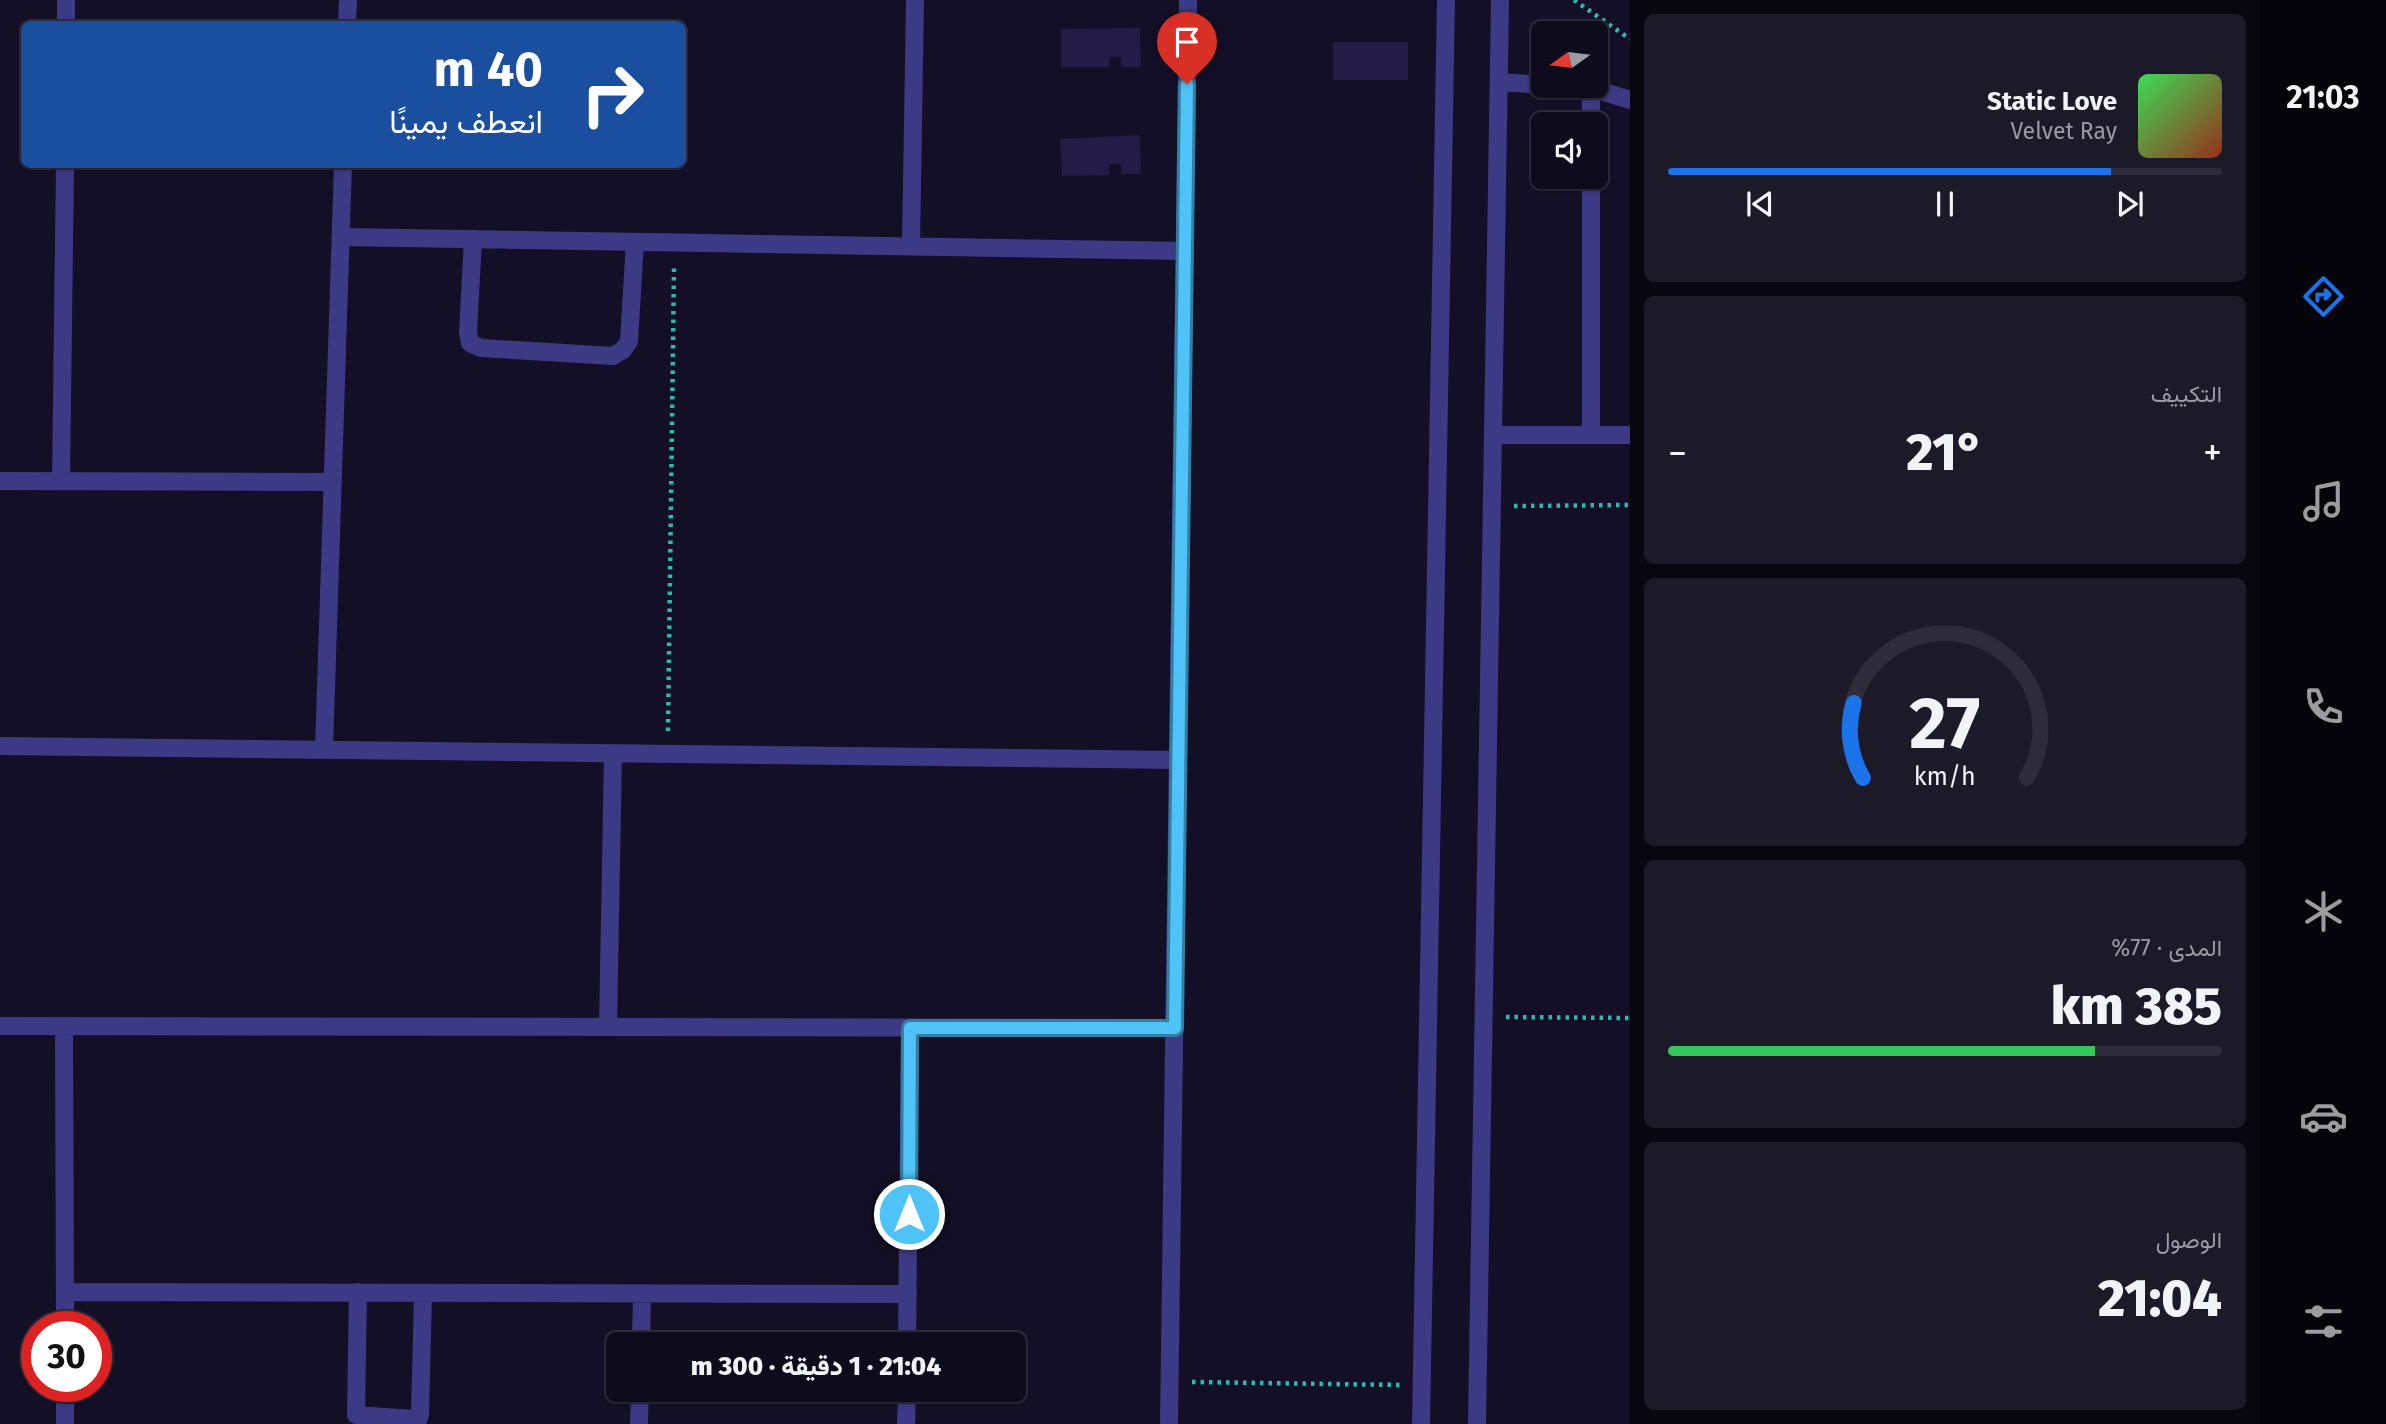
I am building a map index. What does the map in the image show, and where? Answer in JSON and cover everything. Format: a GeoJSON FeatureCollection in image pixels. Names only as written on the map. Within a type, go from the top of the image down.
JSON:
{"type":"FeatureCollection","features":[{"type":"Feature","properties":{"kind":"street"},"geometry":{"type":"LineString","coordinates":[[66,0],[66,21]]}},
{"type":"Feature","properties":{"kind":"street"},"geometry":{"type":"LineString","coordinates":[[347,21],[348,0]]}},
{"type":"Feature","properties":{"kind":"street"},"geometry":{"type":"LineString","coordinates":[[911,246],[915,0]]}},
{"type":"Feature","properties":{"kind":"street"},"geometry":{"type":"LineString","coordinates":[[1169,1424],[1188,0]]}},
{"type":"Feature","properties":{"kind":"street"},"geometry":{"type":"LineString","coordinates":[[1421,1424],[1446,0]]}},
{"type":"Feature","properties":{"kind":"street"},"geometry":{"type":"LineString","coordinates":[[1477,1424],[1500,0]]}},
{"type":"Feature","properties":{"kind":"street"},"geometry":{"type":"LineString","coordinates":[[1499,82],[1531,84]]}},
{"type":"Feature","properties":{"kind":"street"},"geometry":{"type":"LineString","coordinates":[[1608,93],[1630,100]]}},
{"type":"Feature","properties":{"kind":"street"},"geometry":{"type":"LineString","coordinates":[[61,481],[65,168]]}},
{"type":"Feature","properties":{"kind":"street"},"geometry":{"type":"LineString","coordinates":[[324,750],[343,168]]}},
{"type":"Feature","properties":{"kind":"street"},"geometry":{"type":"LineString","coordinates":[[1591,189],[1591,435]]}},
{"type":"Feature","properties":{"kind":"street"},"geometry":{"type":"LineString","coordinates":[[341,237],[1185,251]]}},
{"type":"Feature","properties":{"kind":"street"},"geometry":{"type":"LineString","coordinates":[[473,239],[468,332],[470,343],[481,348],[613,356],[623,350],[629,341],[635,242]]}},
{"type":"Feature","properties":{"kind":"street"},"geometry":{"type":"LineString","coordinates":[[1493,435],[1630,435]]}},
{"type":"Feature","properties":{"kind":"street"},"geometry":{"type":"LineString","coordinates":[[0,481],[332,482]]}},
{"type":"Feature","properties":{"kind":"street"},"geometry":{"type":"LineString","coordinates":[[0,746],[1178,760]]}},
{"type":"Feature","properties":{"kind":"street"},"geometry":{"type":"LineString","coordinates":[[608,1027],[613,754]]}},
{"type":"Feature","properties":{"kind":"street"},"geometry":{"type":"LineString","coordinates":[[0,1026],[1175,1028]]}},
{"type":"Feature","properties":{"kind":"street"},"geometry":{"type":"LineString","coordinates":[[64,1026],[65,1311]]}},
{"type":"Feature","properties":{"kind":"street"},"geometry":{"type":"LineString","coordinates":[[907,1332],[910,1028]]}},
{"type":"Feature","properties":{"kind":"street"},"geometry":{"type":"LineString","coordinates":[[65,1292],[908,1294]]}},
{"type":"Feature","properties":{"kind":"street"},"geometry":{"type":"LineString","coordinates":[[358,1292],[356,1415],[414,1419],[420,1415],[423,1293]]}},
{"type":"Feature","properties":{"kind":"street"},"geometry":{"type":"LineString","coordinates":[[641,1332],[642,1293]]}},
{"type":"Feature","properties":{"kind":"street"},"geometry":{"type":"LineString","coordinates":[[65,1402],[65,1424]]}},
{"type":"Feature","properties":{"kind":"street"},"geometry":{"type":"LineString","coordinates":[[639,1424],[640,1402]]}},
{"type":"Feature","properties":{"kind":"street"},"geometry":{"type":"LineString","coordinates":[[906,1424],[907,1402]]}},
{"type":"Feature","properties":{"kind":"path"},"geometry":{"type":"LineString","coordinates":[[1574,0],[1630,39]]}},
{"type":"Feature","properties":{"kind":"path"},"geometry":{"type":"LineString","coordinates":[[667,754],[675,242]]}},
{"type":"Feature","properties":{"kind":"path"},"geometry":{"type":"LineString","coordinates":[[1492,506],[1630,505]]}},
{"type":"Feature","properties":{"kind":"path"},"geometry":{"type":"LineString","coordinates":[[1484,1017],[1630,1018]]}},
{"type":"Feature","properties":{"kind":"path"},"geometry":{"type":"LineString","coordinates":[[1170,1382],[1422,1385]]}},
{"type":"Feature","properties":{"kind":"building"},"geometry":{"type":"Polygon","coordinates":[[[1140,28],[1141,67],[1121,67],[1121,57],[1109,57],[1109,67],[1061,67],[1061,29],[1140,28]]]}},
{"type":"Feature","properties":{"kind":"building"},"geometry":{"type":"Polygon","coordinates":[[[1333,42],[1408,42],[1408,80],[1333,80],[1333,42]]]}},
{"type":"Feature","properties":{"kind":"building"},"geometry":{"type":"Polygon","coordinates":[[[1140,135],[1141,174],[1121,174],[1121,164],[1109,164],[1109,175],[1062,176],[1060,139],[1140,135]]]}},
{"type":"Feature","properties":{"kind":"route"},"geometry":{"type":"LineString","coordinates":[[909,1214],[910,1028],[1175,1028],[1187,84]]}}]}
